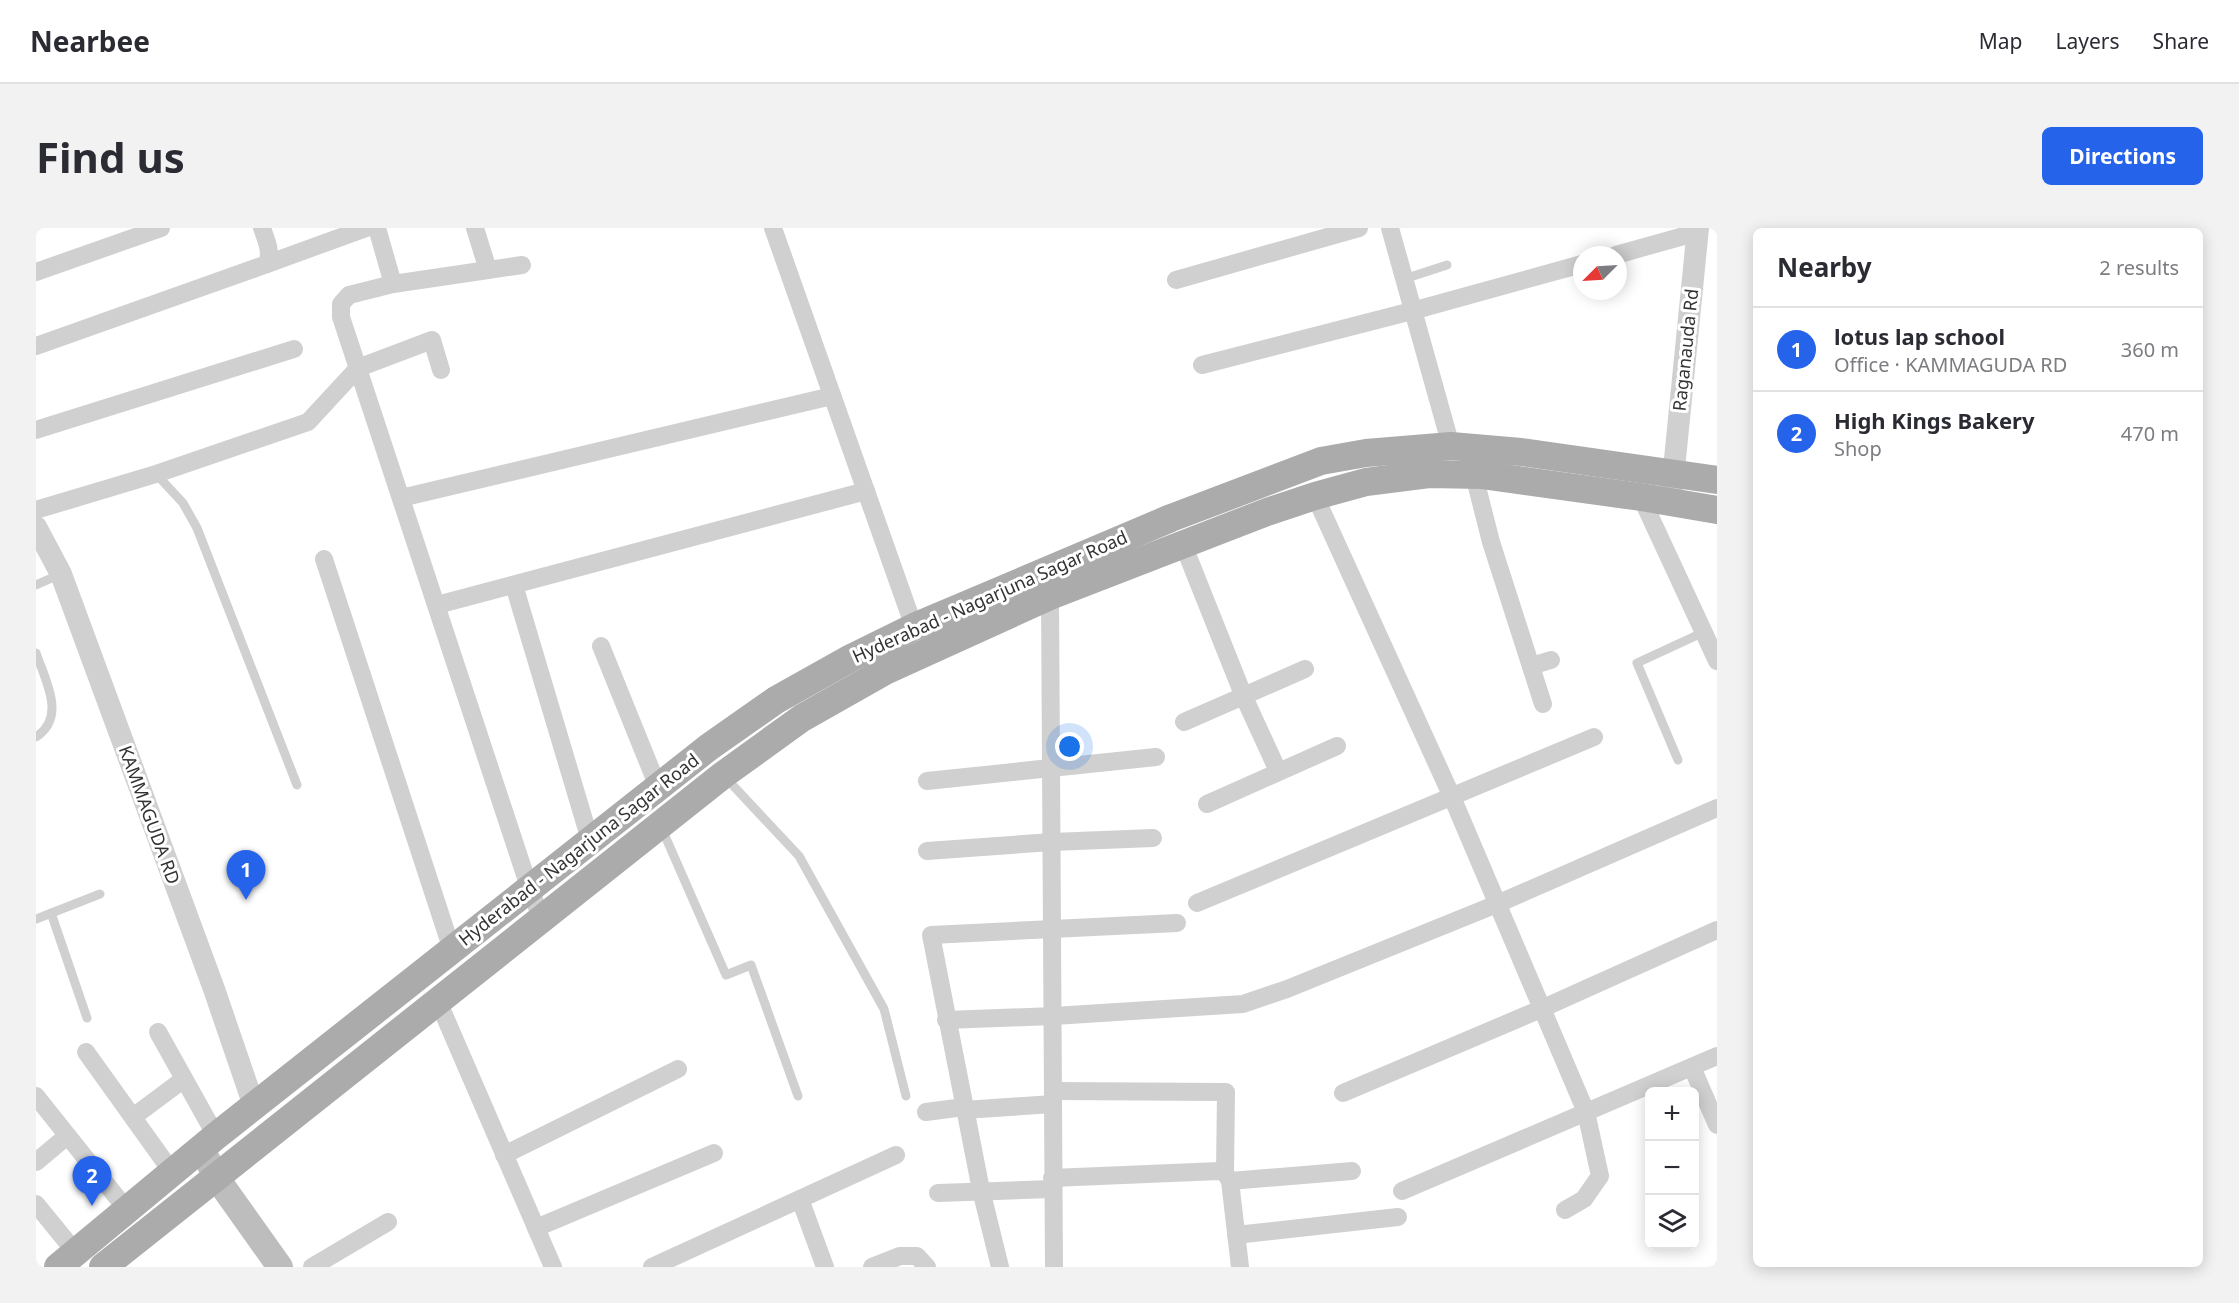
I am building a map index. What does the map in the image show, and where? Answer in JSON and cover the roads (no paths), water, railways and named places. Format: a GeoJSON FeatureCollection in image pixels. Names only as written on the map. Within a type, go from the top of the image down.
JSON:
{"type":"FeatureCollection","features":[{"type":"Feature","properties":{"kind":"main road","name":"Hyderabad - Nagarjuna Sagar Road"},"geometry":{"type":"LineString","coordinates":[[67,1260],[209,1142],[709,747],[776,700],[851,657],[914,627],[1171,518],[1321,461],[1366,453],[1451,446],[1521,452],[1717,480]]}},
{"type":"Feature","properties":{"kind":"main road","name":"Hyderabad - Nagarjuna Sagar Road"},"geometry":{"type":"LineString","coordinates":[[105,1266],[723,776],[802,718],[885,671],[1050,596],[1315,496],[1366,482],[1429,474],[1474,475],[1641,497],[1717,510]]}},
{"type":"Feature","properties":{"kind":"main road"},"geometry":{"type":"LineString","coordinates":[[209,1142],[216,1177],[280,1267]]}},
{"type":"Feature","properties":{"kind":"street"},"geometry":{"type":"LineString","coordinates":[[36,272],[161,228]]}},
{"type":"Feature","properties":{"kind":"street"},"geometry":{"type":"LineString","coordinates":[[262,228],[270,256],[267,264]]}},
{"type":"Feature","properties":{"kind":"street"},"geometry":{"type":"LineString","coordinates":[[36,346],[366,228]]}},
{"type":"Feature","properties":{"kind":"street"},"geometry":{"type":"LineString","coordinates":[[377,228],[393,284]]}},
{"type":"Feature","properties":{"kind":"street"},"geometry":{"type":"LineString","coordinates":[[475,228],[488,270]]}},
{"type":"Feature","properties":{"kind":"street"},"geometry":{"type":"LineString","coordinates":[[773,228],[914,627]]}},
{"type":"Feature","properties":{"kind":"street"},"geometry":{"type":"LineString","coordinates":[[1176,280],[1359,228]]}},
{"type":"Feature","properties":{"kind":"street"},"geometry":{"type":"LineString","coordinates":[[1390,228],[1451,446]]}},
{"type":"Feature","properties":{"kind":"street"},"geometry":{"type":"LineString","coordinates":[[1627,252],[1698,230]]}},
{"type":"Feature","properties":{"kind":"street","name":"Raganauda Rd"},"geometry":{"type":"LineString","coordinates":[[1670,502],[1698,230]]}},
{"type":"Feature","properties":{"kind":"street"},"geometry":{"type":"LineString","coordinates":[[522,265],[393,284],[349,295],[341,304],[341,317],[530,890],[542,919]]}},
{"type":"Feature","properties":{"kind":"street"},"geometry":{"type":"LineString","coordinates":[[1202,365],[1573,266]]}},
{"type":"Feature","properties":{"kind":"street"},"geometry":{"type":"LineString","coordinates":[[36,510],[156,474],[308,422],[358,368],[432,340],[441,370]]}},
{"type":"Feature","properties":{"kind":"street"},"geometry":{"type":"LineString","coordinates":[[36,430],[294,349]]}},
{"type":"Feature","properties":{"kind":"street"},"geometry":{"type":"LineString","coordinates":[[401,498],[832,396]]}},
{"type":"Feature","properties":{"kind":"street"},"geometry":{"type":"LineString","coordinates":[[1474,475],[1491,542],[1543,704]]}},
{"type":"Feature","properties":{"kind":"street"},"geometry":{"type":"LineString","coordinates":[[437,605],[866,491]]}},
{"type":"Feature","properties":{"kind":"street"},"geometry":{"type":"LineString","coordinates":[[1315,496],[1452,797],[1586,1112],[1600,1176],[1584,1199],[1565,1210]]}},
{"type":"Feature","properties":{"kind":"street"},"geometry":{"type":"LineString","coordinates":[[1641,497],[1717,661]]}},
{"type":"Feature","properties":{"kind":"street","name":"KAMMAGUDA RD"},"geometry":{"type":"LineString","coordinates":[[36,527],[61,574],[210,978],[254,1107]]}},
{"type":"Feature","properties":{"kind":"street"},"geometry":{"type":"LineString","coordinates":[[1183,544],[1244,697],[1278,771]]}},
{"type":"Feature","properties":{"kind":"street"},"geometry":{"type":"LineString","coordinates":[[324,559],[452,950]]}},
{"type":"Feature","properties":{"kind":"street"},"geometry":{"type":"LineString","coordinates":[[514,585],[590,840]]}},
{"type":"Feature","properties":{"kind":"street"},"geometry":{"type":"LineString","coordinates":[[1050,596],[1054,1267]]}},
{"type":"Feature","properties":{"kind":"street"},"geometry":{"type":"LineString","coordinates":[[601,646],[658,787]]}},
{"type":"Feature","properties":{"kind":"street"},"geometry":{"type":"LineString","coordinates":[[1531,666],[1551,660]]}},
{"type":"Feature","properties":{"kind":"street"},"geometry":{"type":"LineString","coordinates":[[1184,722],[1305,669]]}},
{"type":"Feature","properties":{"kind":"street"},"geometry":{"type":"LineString","coordinates":[[1197,903],[1594,737]]}},
{"type":"Feature","properties":{"kind":"street"},"geometry":{"type":"LineString","coordinates":[[1207,804],[1337,746]]}},
{"type":"Feature","properties":{"kind":"street"},"geometry":{"type":"LineString","coordinates":[[927,780],[1156,757]]}},
{"type":"Feature","properties":{"kind":"street"},"geometry":{"type":"LineString","coordinates":[[946,1020],[1054,1016],[1243,1004],[1287,990],[1497,904],[1717,808]]}},
{"type":"Feature","properties":{"kind":"street"},"geometry":{"type":"LineString","coordinates":[[927,851],[1052,842],[1154,838]]}},
{"type":"Feature","properties":{"kind":"street"},"geometry":{"type":"LineString","coordinates":[[1000,1267],[981,1190],[931,936],[1177,923]]}},
{"type":"Feature","properties":{"kind":"street"},"geometry":{"type":"LineString","coordinates":[[1343,1094],[1717,930]]}},
{"type":"Feature","properties":{"kind":"street"},"geometry":{"type":"LineString","coordinates":[[438,1001],[553,1267]]}},
{"type":"Feature","properties":{"kind":"street"},"geometry":{"type":"LineString","coordinates":[[158,1032],[184,1079],[209,1142]]}},
{"type":"Feature","properties":{"kind":"street"},"geometry":{"type":"LineString","coordinates":[[86,1052],[172,1172]]}},
{"type":"Feature","properties":{"kind":"street"},"geometry":{"type":"LineString","coordinates":[[1402,1191],[1717,1056]]}},
{"type":"Feature","properties":{"kind":"street"},"geometry":{"type":"LineString","coordinates":[[1692,1067],[1717,1125]]}},
{"type":"Feature","properties":{"kind":"street"},"geometry":{"type":"LineString","coordinates":[[504,1155],[678,1069]]}},
{"type":"Feature","properties":{"kind":"street"},"geometry":{"type":"LineString","coordinates":[[133,1117],[184,1079]]}},
{"type":"Feature","properties":{"kind":"street"},"geometry":{"type":"LineString","coordinates":[[926,1112],[1054,1098],[1226,1092],[1227,1177],[1240,1267]]}},
{"type":"Feature","properties":{"kind":"street"},"geometry":{"type":"LineString","coordinates":[[36,1096],[127,1210]]}},
{"type":"Feature","properties":{"kind":"street"},"geometry":{"type":"LineString","coordinates":[[36,1161],[67,1136]]}},
{"type":"Feature","properties":{"kind":"street"},"geometry":{"type":"LineString","coordinates":[[536,1228],[714,1153]]}},
{"type":"Feature","properties":{"kind":"street"},"geometry":{"type":"LineString","coordinates":[[652,1267],[896,1155]]}},
{"type":"Feature","properties":{"kind":"street"},"geometry":{"type":"LineString","coordinates":[[938,1193],[1219,1171],[1227,1177],[1352,1170]]}},
{"type":"Feature","properties":{"kind":"street"},"geometry":{"type":"LineString","coordinates":[[800,1199],[825,1267]]}},
{"type":"Feature","properties":{"kind":"street"},"geometry":{"type":"LineString","coordinates":[[36,1204],[67,1260]]}},
{"type":"Feature","properties":{"kind":"street"},"geometry":{"type":"LineString","coordinates":[[1236,1235],[1398,1217]]}},
{"type":"Feature","properties":{"kind":"street"},"geometry":{"type":"LineString","coordinates":[[312,1267],[388,1222]]}},
{"type":"Feature","properties":{"kind":"street"},"geometry":{"type":"LineString","coordinates":[[872,1267],[900,1256],[917,1256],[927,1267]]}},
{"type":"Feature","properties":{"kind":"lane"},"geometry":{"type":"LineString","coordinates":[[1404,279],[1447,266]]}},
{"type":"Feature","properties":{"kind":"lane"},"geometry":{"type":"LineString","coordinates":[[156,474],[183,503],[197,528],[297,785]]}},
{"type":"Feature","properties":{"kind":"lane"},"geometry":{"type":"LineString","coordinates":[[36,585],[61,574]]}},
{"type":"Feature","properties":{"kind":"lane"},"geometry":{"type":"LineString","coordinates":[[1678,760],[1637,663],[1704,632]]}},
{"type":"Feature","properties":{"kind":"lane"},"geometry":{"type":"LineString","coordinates":[[36,653],[53,702],[52,718],[43,733],[36,737]]}},
{"type":"Feature","properties":{"kind":"lane"},"geometry":{"type":"LineString","coordinates":[[723,776],[800,856],[884,1009],[906,1096]]}},
{"type":"Feature","properties":{"kind":"lane"},"geometry":{"type":"LineString","coordinates":[[661,826],[726,975],[750,965],[798,1096]]}},
{"type":"Feature","properties":{"kind":"lane"},"geometry":{"type":"LineString","coordinates":[[36,919],[100,894]]}},
{"type":"Feature","properties":{"kind":"lane"},"geometry":{"type":"LineString","coordinates":[[51,913],[87,1018]]}},
{"type":"Feature","properties":{"kind":"place","name":"lotus lap school"},"geometry":{"type":"Point","coordinates":[246,900]}},
{"type":"Feature","properties":{"kind":"place","name":"High Kings Bakery"},"geometry":{"type":"Point","coordinates":[92,1206]}}]}
